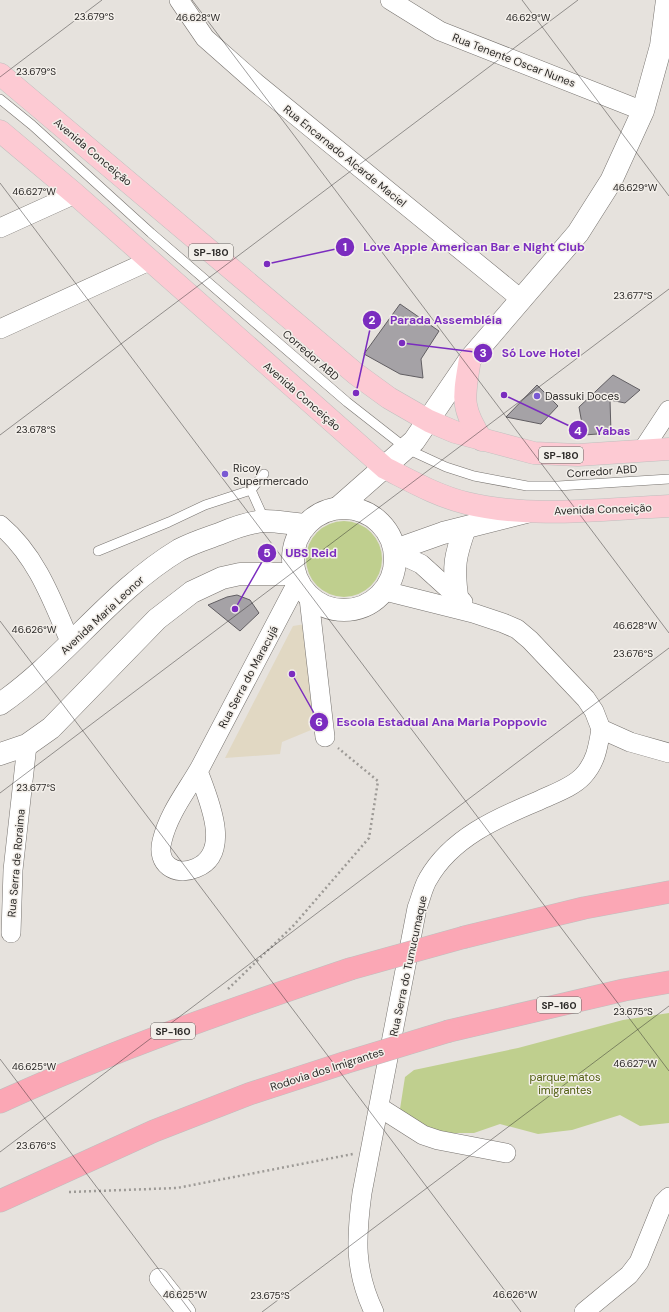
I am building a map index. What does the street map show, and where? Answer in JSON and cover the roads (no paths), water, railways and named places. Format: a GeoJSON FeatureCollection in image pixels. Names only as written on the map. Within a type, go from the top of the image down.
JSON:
{"type":"FeatureCollection","features":[{"type":"Feature","properties":{"kind":"highway","name":"SP-160"},"geometry":{"type":"LineString","coordinates":[[0,1102],[38,1084],[143,1042],[229,1010],[350,969],[465,937],[584,908],[669,892]]}},
{"type":"Feature","properties":{"kind":"highway","name":"Rodovia dos Imigrantes"},"geometry":{"type":"LineString","coordinates":[[0,1201],[154,1131],[250,1094],[344,1063],[449,1031],[624,990],[669,982]]}},
{"type":"Feature","properties":{"kind":"main road","name":"Avenida Conceição"},"geometry":{"type":"LineString","coordinates":[[0,74],[356,374],[394,402],[429,421],[455,432],[534,453],[555,455],[642,451]]}},
{"type":"Feature","properties":{"kind":"main road","name":"Avenida Conceição"},"geometry":{"type":"LineString","coordinates":[[0,131],[75,194],[385,468],[420,486],[465,502],[527,512],[669,506]]}},
{"type":"Feature","properties":{"kind":"main road"},"geometry":{"type":"LineString","coordinates":[[470,359],[464,395],[465,411],[470,423],[482,440]]}},
{"type":"Feature","properties":{"kind":"main road","name":"SP-180"},"geometry":{"type":"LineString","coordinates":[[642,451],[669,449]]}},
{"type":"Feature","properties":{"kind":"street","name":"Rua Encarnado Alcarde Maciel"},"geometry":{"type":"LineString","coordinates":[[179,0],[205,38],[256,83],[522,300]]}},
{"type":"Feature","properties":{"kind":"street","name":"Rua Tenente Oscar Nunes"},"geometry":{"type":"LineString","coordinates":[[390,0],[440,31],[643,111]]}},
{"type":"Feature","properties":{"kind":"street"},"geometry":{"type":"LineString","coordinates":[[339,508],[358,488],[407,449],[429,421],[470,359],[578,233],[611,181],[643,111],[661,46],[667,0]]}},
{"type":"Feature","properties":{"kind":"street"},"geometry":{"type":"LineString","coordinates":[[0,228],[75,194]]}},
{"type":"Feature","properties":{"kind":"street"},"geometry":{"type":"LineString","coordinates":[[0,329],[149,261]]}},
{"type":"Feature","properties":{"kind":"street"},"geometry":{"type":"LineString","coordinates":[[642,451],[669,410]]}},
{"type":"Feature","properties":{"kind":"street"},"geometry":{"type":"LineString","coordinates":[[0,754],[27,745],[51,728],[157,619],[192,592],[222,578],[240,574],[300,585],[325,608],[338,610],[351,610],[364,607],[375,600],[384,591],[391,579],[395,566],[395,551],[390,535],[381,523],[369,514],[354,508],[339,508],[320,513],[305,525],[296,539],[292,556],[300,585],[325,738]]}},
{"type":"Feature","properties":{"kind":"street"},"geometry":{"type":"LineString","coordinates":[[395,551],[465,528],[527,512]]}},
{"type":"Feature","properties":{"kind":"street","name":"Avenida Maria Leonor"},"geometry":{"type":"LineString","coordinates":[[0,704],[36,678],[126,590],[156,566],[180,550],[224,532],[265,521],[305,525]]}},
{"type":"Feature","properties":{"kind":"street"},"geometry":{"type":"LineString","coordinates":[[0,525],[11,534],[31,558],[71,644]]}},
{"type":"Feature","properties":{"kind":"street"},"geometry":{"type":"LineString","coordinates":[[458,596],[454,572],[455,560],[465,528]]}},
{"type":"Feature","properties":{"kind":"street"},"geometry":{"type":"LineString","coordinates":[[395,551],[421,564],[458,596],[474,613]]}},
{"type":"Feature","properties":{"kind":"street","name":"Rua Serra do Maracujá"},"geometry":{"type":"LineString","coordinates":[[198,771],[208,798],[215,828],[216,845],[212,856],[204,864],[194,869],[185,870],[172,868],[164,863],[160,855],[161,842],[171,815],[198,771],[300,585]]}},
{"type":"Feature","properties":{"kind":"street"},"geometry":{"type":"LineString","coordinates":[[384,591],[474,613],[517,629],[530,640],[586,700],[594,711],[601,729],[630,742],[669,753]]}},
{"type":"Feature","properties":{"kind":"street","name":"Rua Serra do Tumucumaque"},"geometry":{"type":"LineString","coordinates":[[374,1312],[362,1277],[357,1254],[357,1226],[362,1193],[418,908],[427,880],[439,863],[453,849],[471,835],[496,819],[557,792],[583,776],[598,754],[601,729]]}},
{"type":"Feature","properties":{"kind":"street","name":"Rua Serra de Roraima"},"geometry":{"type":"LineString","coordinates":[[10,933],[13,870],[27,745]]}},
{"type":"Feature","properties":{"kind":"street"},"geometry":{"type":"LineString","coordinates":[[379,1107],[423,1135],[438,1140],[506,1153]]}},
{"type":"Feature","properties":{"kind":"street"},"geometry":{"type":"LineString","coordinates":[[584,1312],[629,1275],[638,1262],[663,1203],[669,1197]]}},
{"type":"Feature","properties":{"kind":"street"},"geometry":{"type":"LineString","coordinates":[[158,1278],[186,1312]]}},
{"type":"Feature","properties":{"kind":"lane","name":"Corredor ABD"},"geometry":{"type":"LineString","coordinates":[[0,99],[32,125],[151,233],[347,402],[407,449],[446,467],[474,476],[527,486],[558,486],[669,479]]}},
{"type":"Feature","properties":{"kind":"lane"},"geometry":{"type":"LineString","coordinates":[[98,551],[169,522],[205,505],[251,490],[264,474]]}},
{"type":"Feature","properties":{"kind":"lane"},"geometry":{"type":"LineString","coordinates":[[251,490],[265,521]]}},
{"type":"Feature","properties":{"kind":"place","name":"Love Apple American Bar e Night Club"},"geometry":{"type":"Point","coordinates":[267,264]}},
{"type":"Feature","properties":{"kind":"place","name":"Só Love Hotel"},"geometry":{"type":"Point","coordinates":[402,343]}},
{"type":"Feature","properties":{"kind":"place","name":"Parada Assembléia"},"geometry":{"type":"Point","coordinates":[356,393]}},
{"type":"Feature","properties":{"kind":"place","name":"Yabas"},"geometry":{"type":"Point","coordinates":[504,395]}},
{"type":"Feature","properties":{"kind":"place","name":"Dassuki Doces"},"geometry":{"type":"Point","coordinates":[537,396]}},
{"type":"Feature","properties":{"kind":"place","name":"Ricoy Supermercado"},"geometry":{"type":"Point","coordinates":[225,474]}},
{"type":"Feature","properties":{"kind":"place","name":"UBS Reid"},"geometry":{"type":"Point","coordinates":[235,609]}},
{"type":"Feature","properties":{"kind":"place","name":"Escola Estadual Ana Maria Poppovic"},"geometry":{"type":"Point","coordinates":[292,674]}},
{"type":"Feature","properties":{"kind":"park label","name":"parque matos imigrantes"},"geometry":{"type":"Point","coordinates":[565,1083]}}]}
